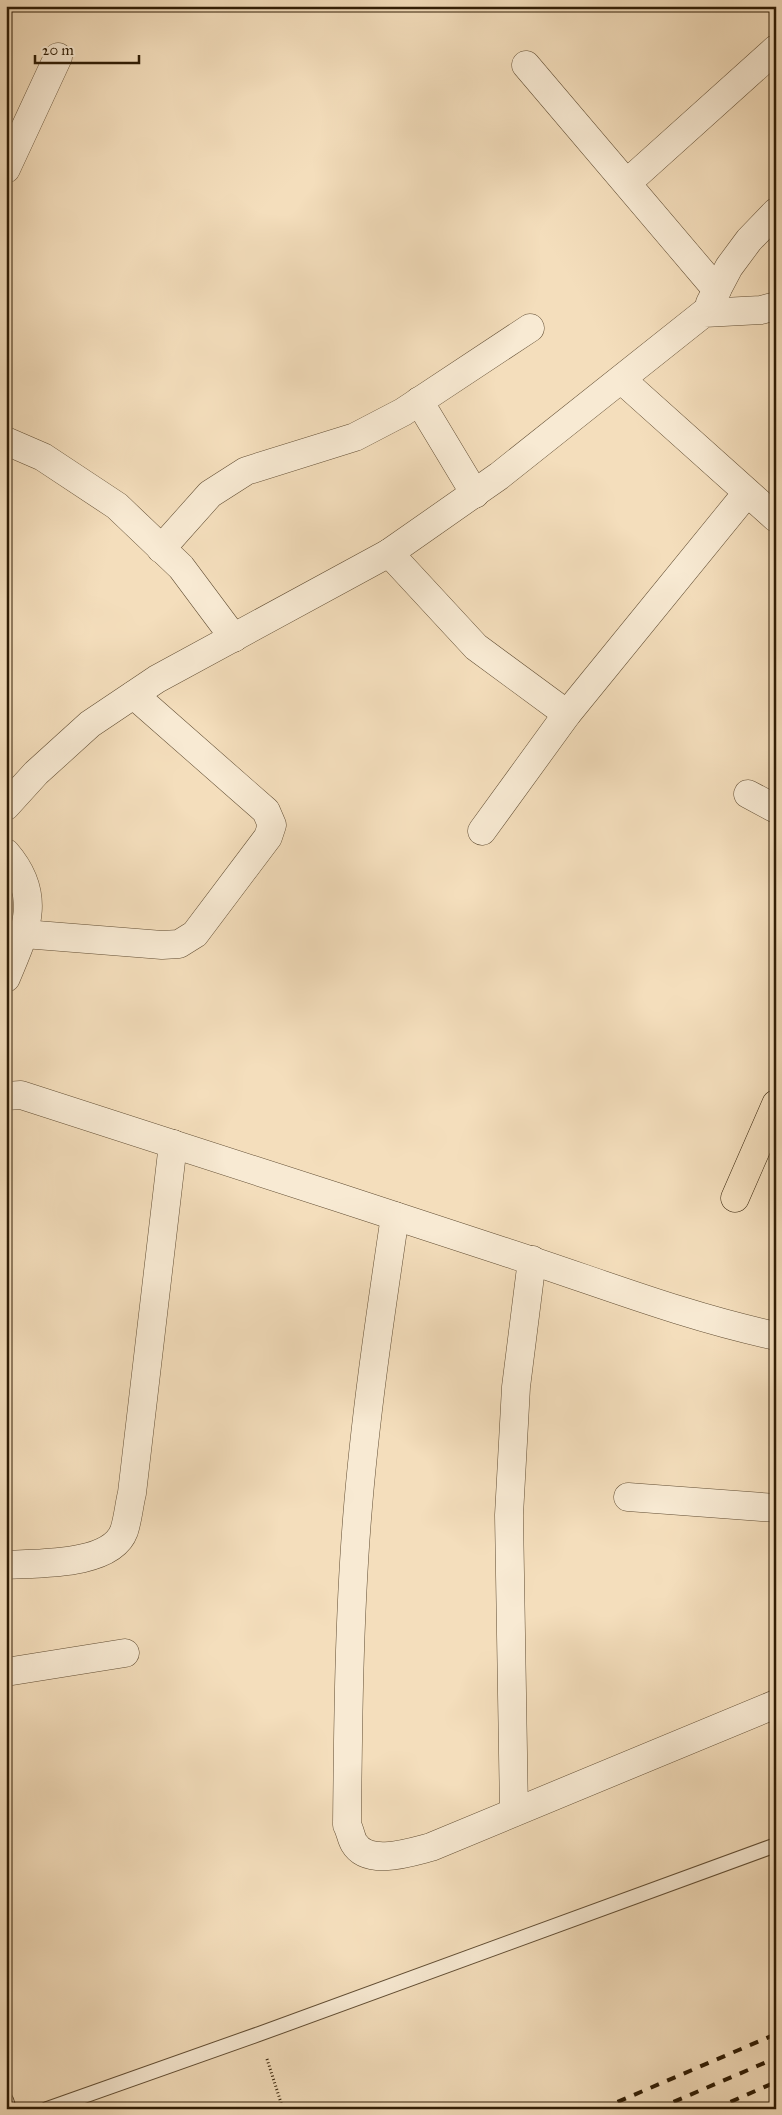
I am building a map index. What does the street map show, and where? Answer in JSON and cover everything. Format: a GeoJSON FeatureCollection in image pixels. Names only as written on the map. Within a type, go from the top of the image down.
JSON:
{"type":"FeatureCollection","features":[{"type":"Feature","properties":{"kind":"main road"},"geometry":{"type":"LineString","coordinates":[[735,1198],[776,1104]]}},
{"type":"Feature","properties":{"kind":"street"},"geometry":{"type":"LineString","coordinates":[[626,184],[776,49]]}},
{"type":"Feature","properties":{"kind":"street"},"geometry":{"type":"LineString","coordinates":[[6,169],[58,58]]}},
{"type":"Feature","properties":{"kind":"street"},"geometry":{"type":"LineString","coordinates":[[526,65],[717,290]]}},
{"type":"Feature","properties":{"kind":"street"},"geometry":{"type":"LineString","coordinates":[[6,806],[36,773],[90,724],[156,679],[389,553],[475,494],[622,380],[704,313],[729,267],[749,240],[776,212]]}},
{"type":"Feature","properties":{"kind":"street"},"geometry":{"type":"LineString","coordinates":[[704,313],[761,310],[776,306]]}},
{"type":"Feature","properties":{"kind":"street"},"geometry":{"type":"LineString","coordinates":[[161,548],[210,494],[246,471],[355,437],[403,412],[530,328]]}},
{"type":"Feature","properties":{"kind":"street"},"geometry":{"type":"LineString","coordinates":[[622,380],[746,494],[776,518]]}},
{"type":"Feature","properties":{"kind":"street"},"geometry":{"type":"LineString","coordinates":[[419,401],[475,494]]}},
{"type":"Feature","properties":{"kind":"street"},"geometry":{"type":"LineString","coordinates":[[6,440],[43,457],[117,506],[181,567],[234,638]]}},
{"type":"Feature","properties":{"kind":"street"},"geometry":{"type":"LineString","coordinates":[[482,831],[567,714],[746,494]]}},
{"type":"Feature","properties":{"kind":"street"},"geometry":{"type":"LineString","coordinates":[[389,553],[476,647],[567,714]]}},
{"type":"Feature","properties":{"kind":"street"},"geometry":{"type":"LineString","coordinates":[[24,934],[162,945],[179,944],[195,934],[268,837],[272,825],[266,811],[134,695]]}},
{"type":"Feature","properties":{"kind":"street"},"geometry":{"type":"LineString","coordinates":[[748,794],[776,809]]}},
{"type":"Feature","properties":{"kind":"street"},"geometry":{"type":"LineString","coordinates":[[6,853],[15,864],[30,899],[24,934],[6,978]]}},
{"type":"Feature","properties":{"kind":"street"},"geometry":{"type":"LineString","coordinates":[[6,1096],[21,1094],[532,1260],[658,1304],[738,1328],[776,1336]]}},
{"type":"Feature","properties":{"kind":"street"},"geometry":{"type":"LineString","coordinates":[[6,1565],[88,1558],[112,1549],[124,1532],[132,1493],[173,1144]]}},
{"type":"Feature","properties":{"kind":"street"},"geometry":{"type":"LineString","coordinates":[[395,1216],[373,1366],[357,1519],[349,1672],[348,1825],[355,1845],[370,1855],[392,1856],[431,1847],[776,1704]]}},
{"type":"Feature","properties":{"kind":"street"},"geometry":{"type":"LineString","coordinates":[[514,1812],[509,1515],[516,1387],[532,1260]]}},
{"type":"Feature","properties":{"kind":"street"},"geometry":{"type":"LineString","coordinates":[[628,1497],[776,1508]]}},
{"type":"Feature","properties":{"kind":"street"},"geometry":{"type":"LineString","coordinates":[[6,1672],[125,1653]]}},
{"type":"Feature","properties":{"kind":"lane"},"geometry":{"type":"LineString","coordinates":[[48,2109],[776,1845]]}},
{"type":"Feature","properties":{"kind":"lane"},"geometry":{"type":"LineString","coordinates":[[6,2100],[9,2109]]}},
{"type":"Feature","properties":{"kind":"path"},"geometry":{"type":"LineString","coordinates":[[259,2034],[283,2109]]}},
{"type":"Feature","properties":{"kind":"railway"},"geometry":{"type":"LineString","coordinates":[[601,2109],[776,2034]]}},
{"type":"Feature","properties":{"kind":"railway"},"geometry":{"type":"LineString","coordinates":[[657,2109],[776,2058]]}},
{"type":"Feature","properties":{"kind":"railway"},"geometry":{"type":"LineString","coordinates":[[714,2109],[776,2082]]}}]}
